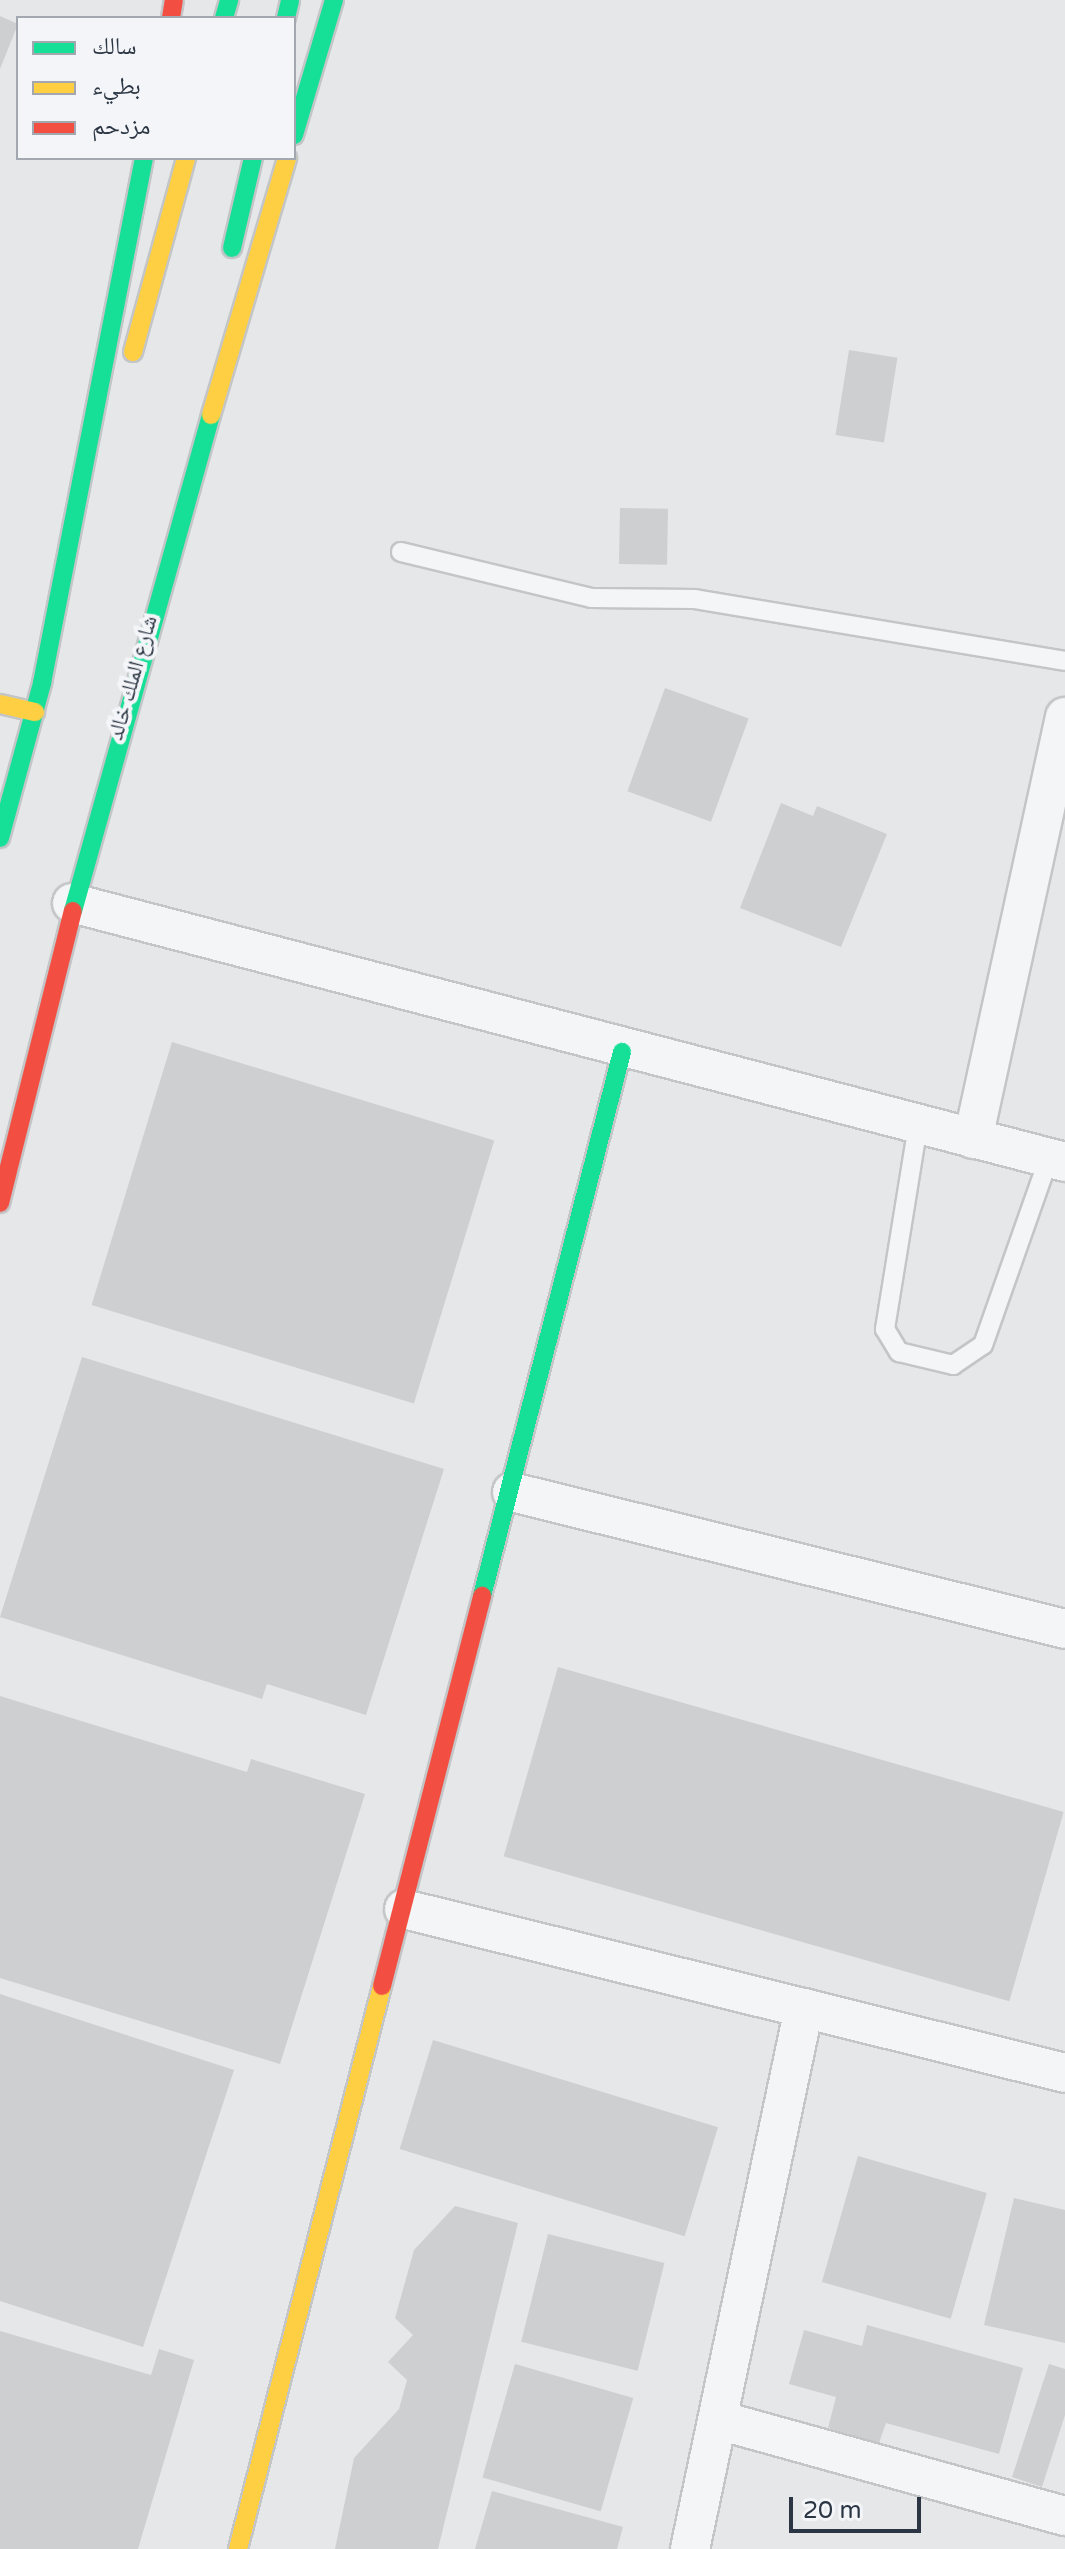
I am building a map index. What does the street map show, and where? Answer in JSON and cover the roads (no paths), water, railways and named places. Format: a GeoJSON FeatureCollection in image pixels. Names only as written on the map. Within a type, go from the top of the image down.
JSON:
{"type":"FeatureCollection","features":[{"type":"Feature","properties":{"kind":"main road"},"geometry":{"type":"LineString","coordinates":[[296,128],[334,0]]}},
{"type":"Feature","properties":{"kind":"main road"},"geometry":{"type":"LineString","coordinates":[[42,683],[144,160]]}},
{"type":"Feature","properties":{"kind":"main road"},"geometry":{"type":"LineString","coordinates":[[128,368],[185,160]]}},
{"type":"Feature","properties":{"kind":"main road"},"geometry":{"type":"LineString","coordinates":[[228,266],[253,160]]}},
{"type":"Feature","properties":{"kind":"main road","name":"شارع الملك خالد"},"geometry":{"type":"LineString","coordinates":[[0,1203],[72,903],[131,682],[286,160]]}},
{"type":"Feature","properties":{"kind":"main road"},"geometry":{"type":"LineString","coordinates":[[131,682],[210,343]]}},
{"type":"Feature","properties":{"kind":"main road"},"geometry":{"type":"LineString","coordinates":[[0,838],[6,792],[35,712],[120,398]]}},
{"type":"Feature","properties":{"kind":"main road"},"geometry":{"type":"LineString","coordinates":[[0,704],[35,712]]}},
{"type":"Feature","properties":{"kind":"main road"},"geometry":{"type":"LineString","coordinates":[[238,2549],[512,1492],[622,1052]]}},
{"type":"Feature","properties":{"kind":"street"},"geometry":{"type":"LineString","coordinates":[[973,1139],[1065,717]]}},
{"type":"Feature","properties":{"kind":"street"},"geometry":{"type":"LineString","coordinates":[[72,903],[622,1052],[1057,1160]]}},
{"type":"Feature","properties":{"kind":"street"},"geometry":{"type":"LineString","coordinates":[[512,1492],[1065,1629]]}},
{"type":"Feature","properties":{"kind":"street"},"geometry":{"type":"LineString","coordinates":[[404,1909],[1065,2073]]}},
{"type":"Feature","properties":{"kind":"street"},"geometry":{"type":"LineString","coordinates":[[690,2549],[722,2421],[804,2008]]}},
{"type":"Feature","properties":{"kind":"street"},"geometry":{"type":"LineString","coordinates":[[722,2421],[1065,2516]]}},
{"type":"Feature","properties":{"kind":"lane"},"geometry":{"type":"LineString","coordinates":[[401,552],[591,598],[695,599],[1065,661]]}},
{"type":"Feature","properties":{"kind":"lane"},"geometry":{"type":"LineString","coordinates":[[918,1125],[885,1329],[899,1352],[953,1365],[983,1345],[1057,1160]]}}]}
